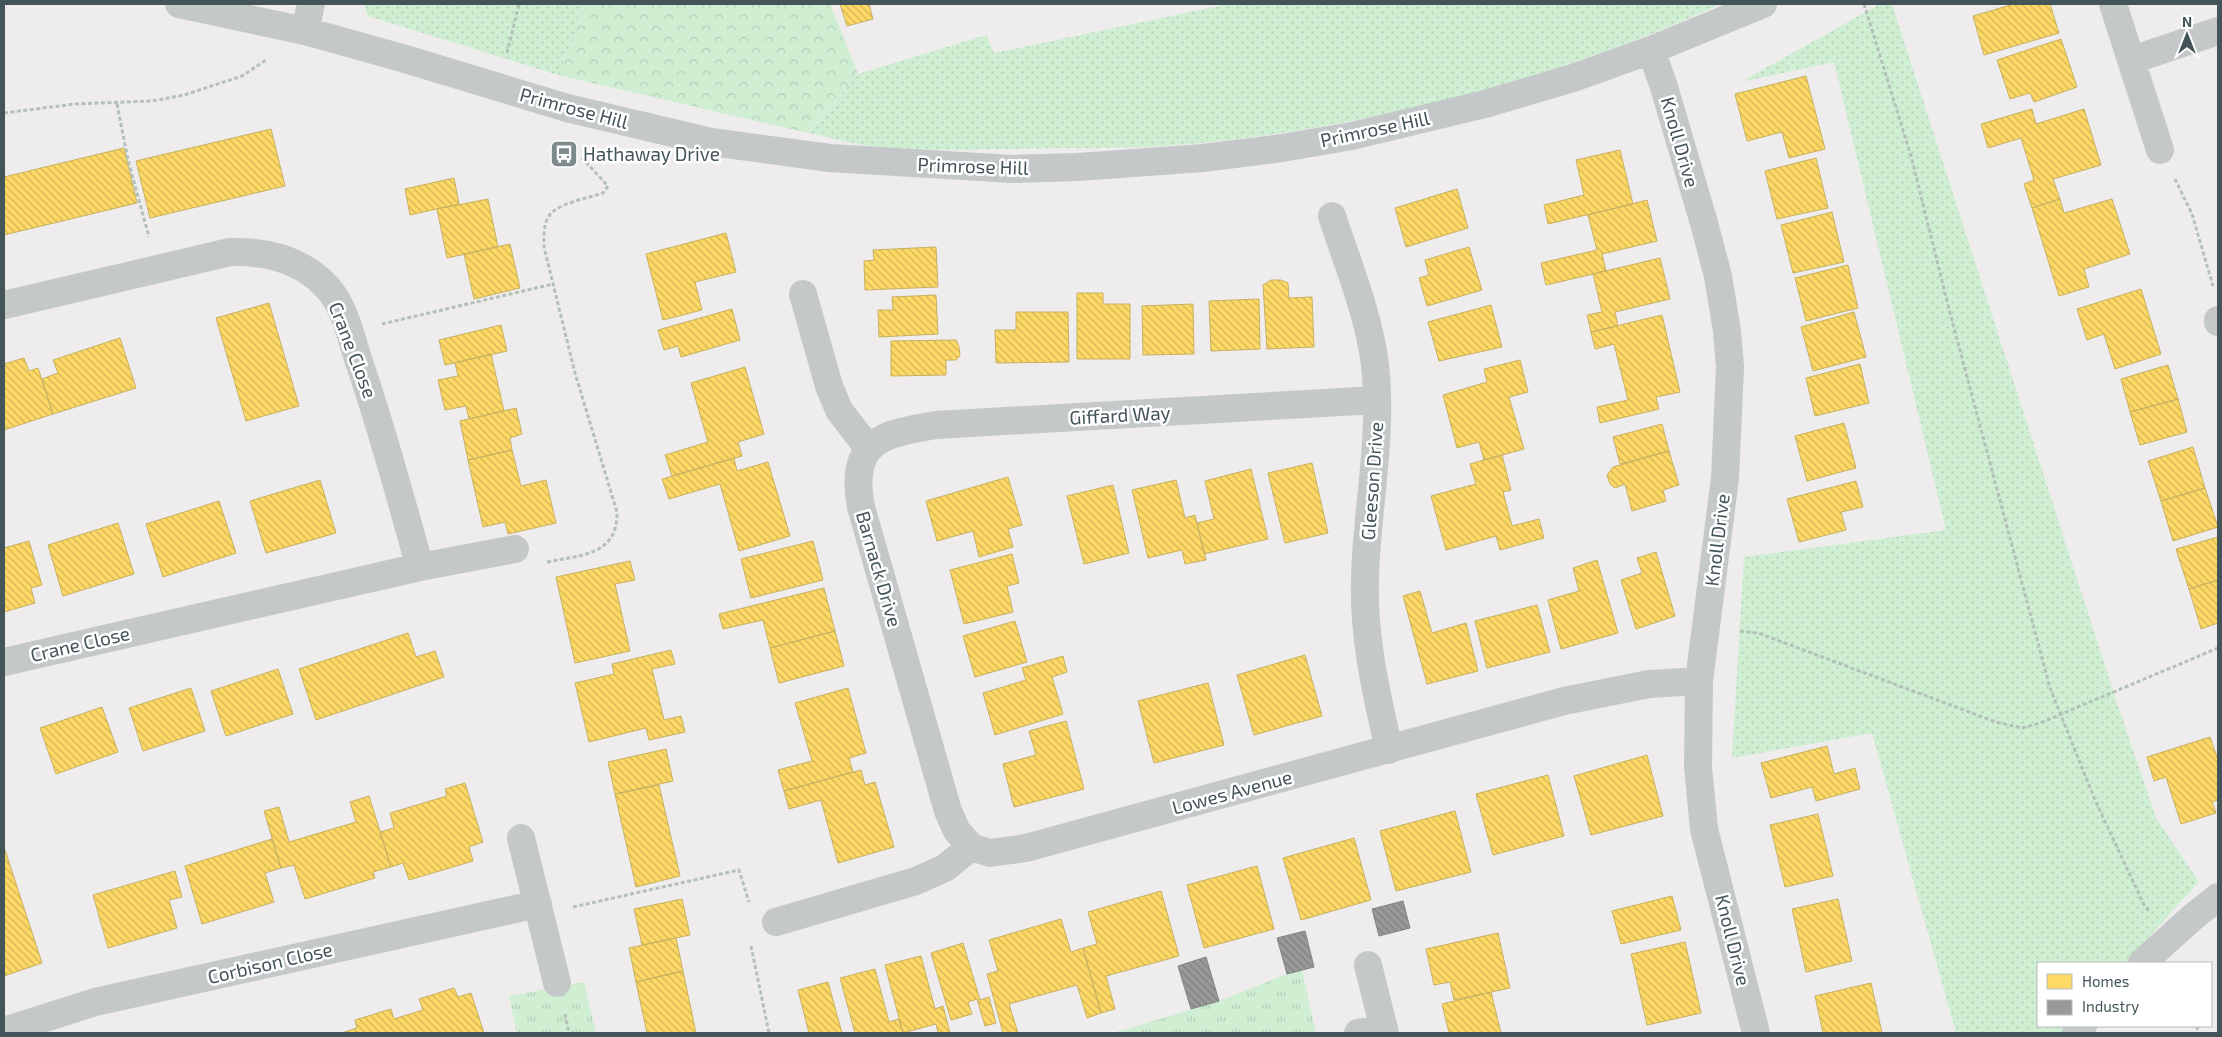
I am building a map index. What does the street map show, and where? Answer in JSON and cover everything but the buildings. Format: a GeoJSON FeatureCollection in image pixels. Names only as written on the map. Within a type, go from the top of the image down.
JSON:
{"type":"FeatureCollection","features":[{"type":"Feature","properties":{"kind":"street","name":"Primrose Hill"},"geometry":{"type":"LineString","coordinates":[[179,4],[305,31],[567,108],[711,142],[791,154],[959,167],[1012,169],[1078,167],[1203,158],[1282,148],[1352,136],[1494,102],[1573,78],[1651,50],[1763,4]]}},
{"type":"Feature","properties":{"kind":"street"},"geometry":{"type":"LineString","coordinates":[[305,31],[311,4]]}},
{"type":"Feature","properties":{"kind":"street"},"geometry":{"type":"LineString","coordinates":[[2113,4],[2160,150]]}},
{"type":"Feature","properties":{"kind":"street"},"geometry":{"type":"LineString","coordinates":[[2132,60],[2218,31]]}},
{"type":"Feature","properties":{"kind":"street","name":"Knoll Drive"},"geometry":{"type":"LineString","coordinates":[[1651,50],[1664,87],[1704,223],[1718,276],[1727,331],[1730,367],[1725,478],[1707,631],[1699,681],[1698,767],[1704,830],[1756,1033]]}},
{"type":"Feature","properties":{"kind":"street","name":"Gleeson Drive"},"geometry":{"type":"LineString","coordinates":[[1332,216],[1370,332],[1375,366],[1377,400],[1376,464],[1365,575],[1365,630],[1374,684],[1389,750]]}},
{"type":"Feature","properties":{"kind":"street","name":"Crane Close"},"geometry":{"type":"LineString","coordinates":[[4,305],[230,252],[253,251],[272,254],[303,268],[325,285],[342,312],[379,421],[420,567]]}},
{"type":"Feature","properties":{"kind":"street"},"geometry":{"type":"LineString","coordinates":[[803,294],[829,386],[839,410],[868,448]]}},
{"type":"Feature","properties":{"kind":"street","name":"Giffard Way"},"geometry":{"type":"LineString","coordinates":[[868,448],[882,438],[900,431],[936,425],[1377,400]]}},
{"type":"Feature","properties":{"kind":"street","name":"Barnack Drive"},"geometry":{"type":"LineString","coordinates":[[868,448],[862,458],[858,482],[861,507],[948,811],[958,831],[972,847]]}},
{"type":"Feature","properties":{"kind":"street","name":"Crane Close"},"geometry":{"type":"LineString","coordinates":[[4,662],[420,567],[515,549]]}},
{"type":"Feature","properties":{"kind":"street","name":"Lowes Avenue"},"geometry":{"type":"LineString","coordinates":[[972,847],[990,854],[1026,848],[1564,701],[1649,684],[1699,681]]}},
{"type":"Feature","properties":{"kind":"street"},"geometry":{"type":"LineString","coordinates":[[521,838],[557,983]]}},
{"type":"Feature","properties":{"kind":"street"},"geometry":{"type":"LineString","coordinates":[[776,922],[916,881],[945,868],[972,847]]}},
{"type":"Feature","properties":{"kind":"street"},"geometry":{"type":"LineString","coordinates":[[2143,962],[2192,917],[2218,897]]}},
{"type":"Feature","properties":{"kind":"street","name":"Corbison Close"},"geometry":{"type":"LineString","coordinates":[[4,1031],[95,1002],[538,904]]}},
{"type":"Feature","properties":{"kind":"street"},"geometry":{"type":"LineString","coordinates":[[1358,1033],[1385,1031],[1368,965]]}},
{"type":"Feature","properties":{"kind":"path"},"geometry":{"type":"LineString","coordinates":[[499,88],[518,4]]}},
{"type":"Feature","properties":{"kind":"path"},"geometry":{"type":"LineString","coordinates":[[1864,4],[1911,156],[2050,688],[2110,833],[2145,907],[2152,912]]}},
{"type":"Feature","properties":{"kind":"path"},"geometry":{"type":"LineString","coordinates":[[4,113],[76,104],[117,104],[152,101],[184,94],[242,76],[266,60]]}},
{"type":"Feature","properties":{"kind":"path"},"geometry":{"type":"LineString","coordinates":[[117,104],[128,160],[149,239]]}},
{"type":"Feature","properties":{"kind":"path"},"geometry":{"type":"LineString","coordinates":[[2160,150],[2192,214],[2217,312]]}},
{"type":"Feature","properties":{"kind":"path"},"geometry":{"type":"LineString","coordinates":[[545,563],[599,551],[608,543],[617,523],[617,512],[610,485],[575,373],[544,247],[544,231],[549,215],[559,208],[603,193],[608,186],[582,158]]}},
{"type":"Feature","properties":{"kind":"path"},"geometry":{"type":"LineString","coordinates":[[381,324],[553,284]]}},
{"type":"Feature","properties":{"kind":"path"},"geometry":{"type":"LineString","coordinates":[[1707,631],[1758,633],[2006,725],[2022,728],[2218,648]]}},
{"type":"Feature","properties":{"kind":"path"},"geometry":{"type":"LineString","coordinates":[[593,903],[739,870],[749,905]]}},
{"type":"Feature","properties":{"kind":"path"},"geometry":{"type":"LineString","coordinates":[[750,945],[769,1033]]}},
{"type":"Feature","properties":{"kind":"green space"},"geometry":{"type":"Polygon","coordinates":[[[364,4],[586,4],[558,75],[368,16],[364,4]]]}},
{"type":"Feature","properties":{"kind":"green space"},"geometry":{"type":"Polygon","coordinates":[[[586,4],[830,4],[858,74],[808,133],[558,75],[586,4]]]}},
{"type":"Feature","properties":{"kind":"green space"},"geometry":{"type":"Polygon","coordinates":[[[1229,4],[1721,4],[1653,33],[1584,59],[1512,82],[1440,102],[1292,131],[1218,141],[1145,147],[967,150],[878,147],[809,133],[858,74],[986,35],[994,53],[1229,4]]]}},
{"type":"Feature","properties":{"kind":"green space"},"geometry":{"type":"Polygon","coordinates":[[[1880,4],[1892,4],[2116,700],[2156,818],[2199,882],[2126,962],[2037,962],[2037,1027],[2067,1027],[2061,1033],[1956,1033],[1872,733],[1732,758],[1744,557],[1946,530],[1834,62],[1741,82],[1880,4]]]}},
{"type":"Feature","properties":{"kind":"green space"},"geometry":{"type":"Polygon","coordinates":[[[1302,970],[1316,1033],[1114,1033],[1219,1001],[1287,974],[1302,970]]]}},
{"type":"Feature","properties":{"kind":"green space"},"geometry":{"type":"Polygon","coordinates":[[[584,982],[596,1033],[517,1033],[509,996],[584,982]]]}},
{"type":"Feature","properties":{"kind":"place","name":"Hathaway Drive"},"geometry":{"type":"Point","coordinates":[564,154]}}]}
